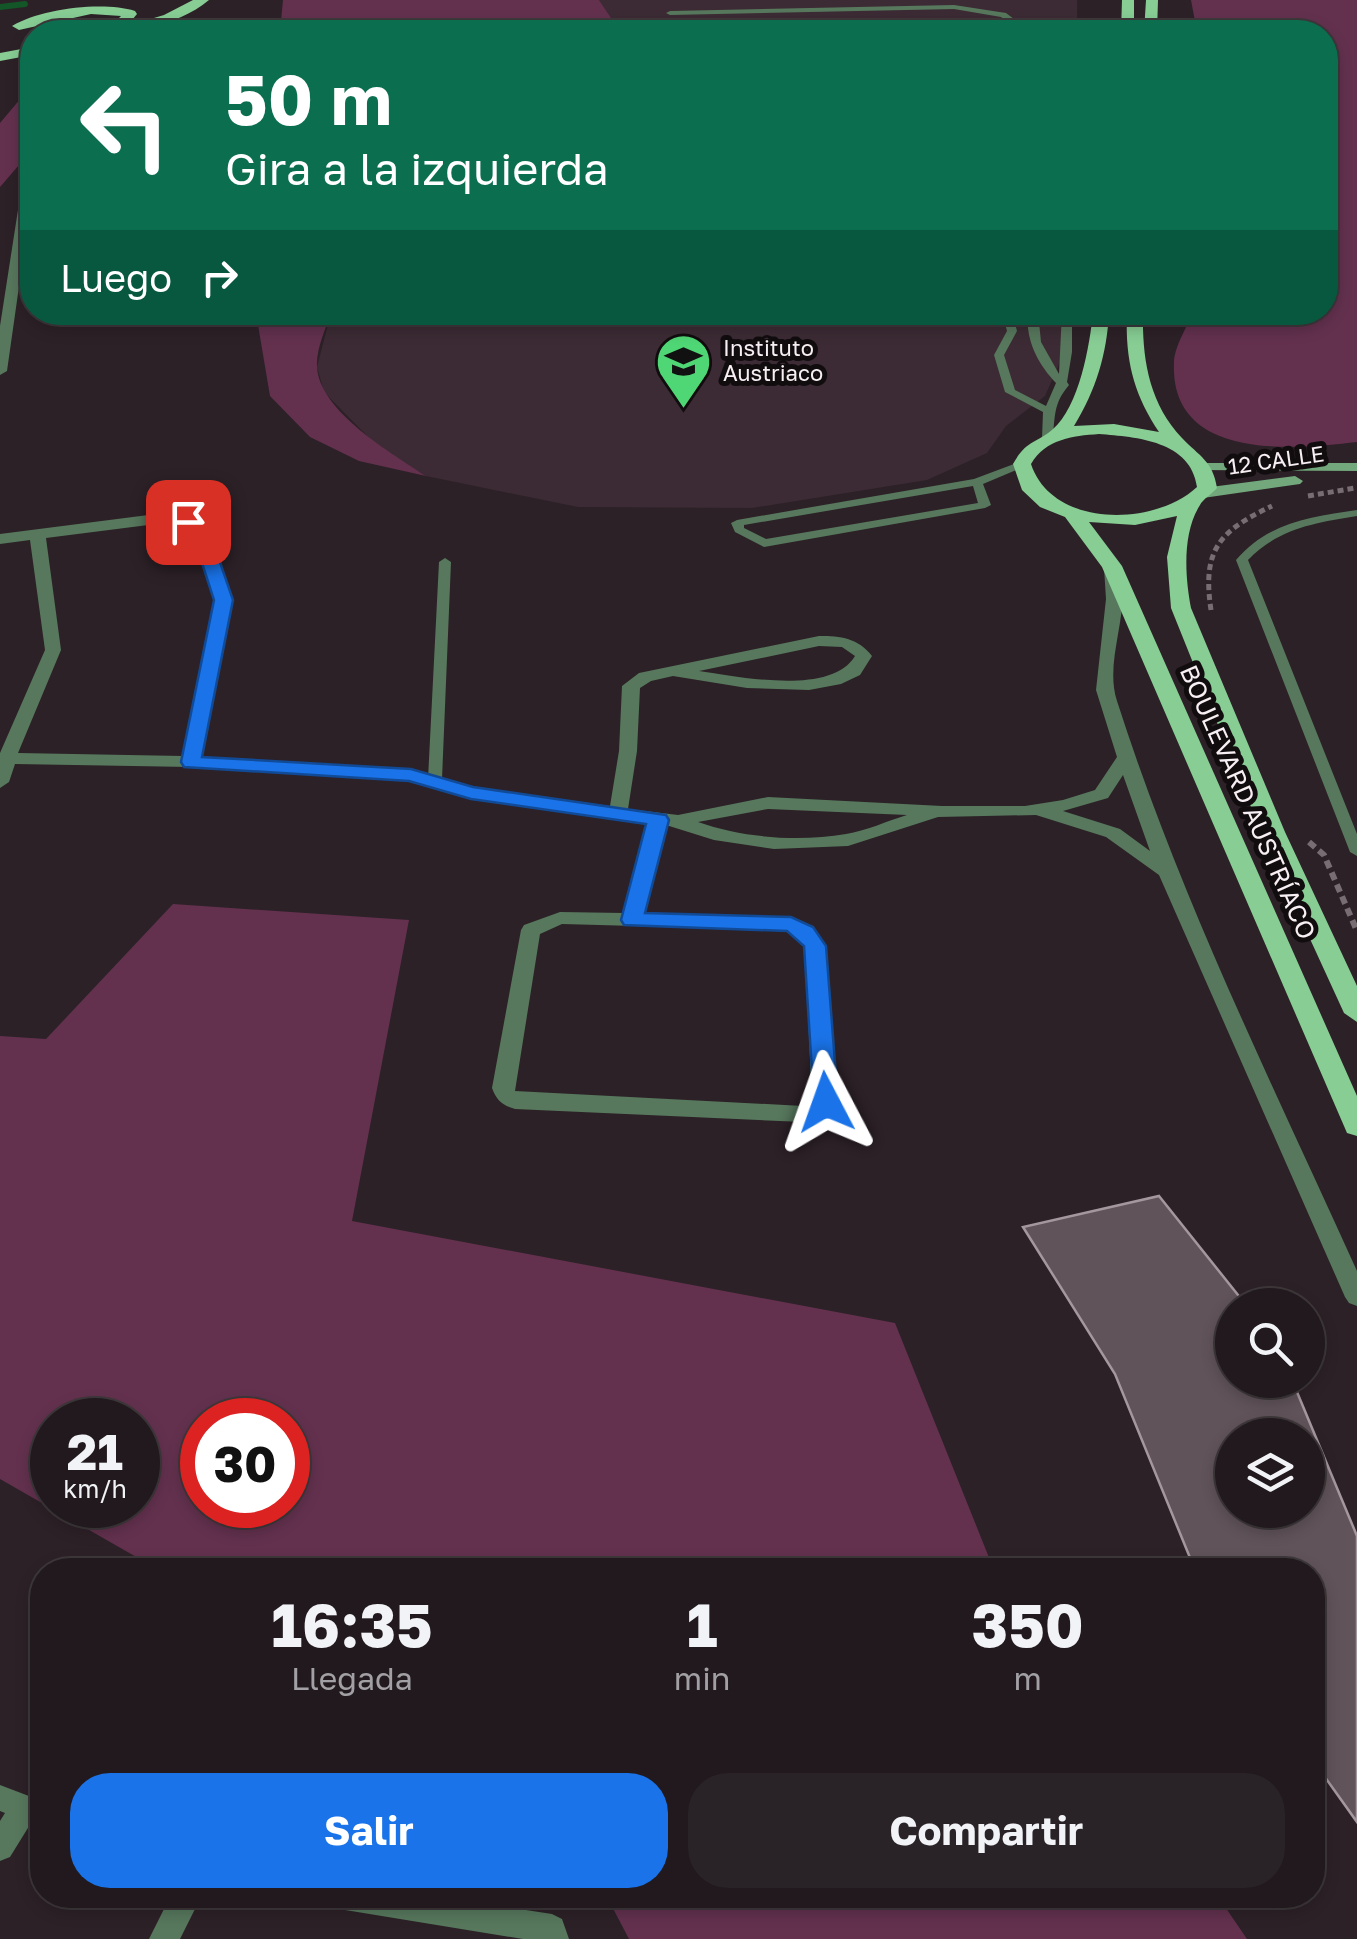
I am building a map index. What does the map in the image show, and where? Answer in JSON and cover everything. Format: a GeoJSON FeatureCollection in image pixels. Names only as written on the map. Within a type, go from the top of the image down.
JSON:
{"type":"FeatureCollection","features":[{"type":"Feature","properties":{"kind":"main road"},"geometry":{"type":"LineString","coordinates":[[35,20],[87,0]]}},
{"type":"Feature","properties":{"kind":"main road"},"geometry":{"type":"LineString","coordinates":[[161,20],[204,0]]}},
{"type":"Feature","properties":{"kind":"main road"},"geometry":{"type":"LineString","coordinates":[[48,20],[120,9],[130,14],[124,20]]}},
{"type":"Feature","properties":{"kind":"main road"},"geometry":{"type":"LineString","coordinates":[[0,32],[20,26]]}},
{"type":"Feature","properties":{"kind":"main road"},"geometry":{"type":"LineString","coordinates":[[1101,325],[1100,341],[1084,396],[1054,436],[1028,452],[1022,464],[1024,479],[1031,488],[1071,512],[1136,520],[1166,516],[1197,500]]}},
{"type":"Feature","properties":{"kind":"main road"},"geometry":{"type":"LineString","coordinates":[[1133,325],[1132,358],[1138,383],[1179,447]]}},
{"type":"Feature","properties":{"kind":"main road"},"geometry":{"type":"LineString","coordinates":[[1054,436],[1113,429],[1155,437],[1179,447],[1203,467]]}},
{"type":"Feature","properties":{"kind":"main road","name":"BOULEVARD AUSTRÍACO"},"geometry":{"type":"LineString","coordinates":[[1203,467],[1208,482],[1179,537],[1174,576],[1181,608],[1273,832],[1357,1013]]}},
{"type":"Feature","properties":{"kind":"main road","name":"BOULEVARD AUSTRÍACO"},"geometry":{"type":"LineString","coordinates":[[1071,512],[1112,566],[1357,1126]]}},
{"type":"Feature","properties":{"kind":"street"},"geometry":{"type":"LineString","coordinates":[[0,371],[20,237]]}},
{"type":"Feature","properties":{"kind":"street","name":"12 CALLE"},"geometry":{"type":"LineString","coordinates":[[1203,467],[1355,467]]}},
{"type":"Feature","properties":{"kind":"street","name":"12 CALLE"},"geometry":{"type":"LineString","coordinates":[[1197,500],[1318,478],[1355,467]]}},
{"type":"Feature","properties":{"kind":"street"},"geometry":{"type":"LineString","coordinates":[[0,538],[164,518],[177,518],[200,530],[224,600],[191,762]]}},
{"type":"Feature","properties":{"kind":"street"},"geometry":{"type":"LineString","coordinates":[[0,782],[4,758],[53,650],[37,534]]}},
{"type":"Feature","properties":{"kind":"street"},"geometry":{"type":"LineString","coordinates":[[1112,566],[1114,599],[1106,690],[1126,757],[1168,874],[1357,1297]]}},
{"type":"Feature","properties":{"kind":"street"},"geometry":{"type":"LineString","coordinates":[[618,812],[628,751],[631,686],[673,671],[819,641],[857,646],[864,656],[857,672],[824,684],[768,685],[673,671]]}},
{"type":"Feature","properties":{"kind":"street"},"geometry":{"type":"LineString","coordinates":[[668,820],[762,803],[939,811],[1036,809],[1102,794],[1126,757]]}},
{"type":"Feature","properties":{"kind":"street"},"geometry":{"type":"LineString","coordinates":[[4,758],[390,772],[434,779],[471,793],[668,820],[742,840],[807,844],[848,840],[939,811]]}},
{"type":"Feature","properties":{"kind":"street"},"geometry":{"type":"LineString","coordinates":[[1036,809],[1114,832],[1168,874]]}},
{"type":"Feature","properties":{"kind":"street"},"geometry":{"type":"LineString","coordinates":[[632,920],[668,820]]}},
{"type":"Feature","properties":{"kind":"street"},"geometry":{"type":"LineString","coordinates":[[560,918],[632,920],[791,924],[806,932],[815,946],[826,1102],[823,1108],[803,1114],[516,1101],[506,1096],[503,1088],[532,930],[560,918]]}},
{"type":"Feature","properties":{"kind":"street"},"geometry":{"type":"LineString","coordinates":[[0,1848],[22,1806]]}},
{"type":"Feature","properties":{"kind":"street"},"geometry":{"type":"LineString","coordinates":[[164,1939],[180,1908]]}},
{"type":"Feature","properties":{"kind":"street"},"geometry":{"type":"LineString","coordinates":[[421,1908],[552,1929],[554,1939]]}},
{"type":"Feature","properties":{"kind":"lane"},"geometry":{"type":"LineString","coordinates":[[670,13],[926,4],[987,10],[1009,20]]}},
{"type":"Feature","properties":{"kind":"lane"},"geometry":{"type":"LineString","coordinates":[[1010,325],[1012,332],[999,355],[1010,392],[1048,411]]}},
{"type":"Feature","properties":{"kind":"lane"},"geometry":{"type":"LineString","coordinates":[[1032,325],[1045,364],[1064,385]]}},
{"type":"Feature","properties":{"kind":"lane"},"geometry":{"type":"LineString","coordinates":[[1054,436],[1048,411],[1064,385],[1068,325]]}},
{"type":"Feature","properties":{"kind":"lane"},"geometry":{"type":"LineString","coordinates":[[978,482],[985,505],[864,528],[764,543],[739,530],[737,523],[978,482],[1022,464]]}},
{"type":"Feature","properties":{"kind":"lane"},"geometry":{"type":"LineString","coordinates":[[1357,513],[1305,522],[1261,537],[1242,560],[1357,852]]}},
{"type":"Feature","properties":{"kind":"lane"},"geometry":{"type":"LineString","coordinates":[[434,779],[445,562]]}},
{"type":"Feature","properties":{"kind":"shaded area"},"geometry":{"type":"Polygon","coordinates":[[[283,0],[599,0],[612,20],[281,20],[283,0]]]}},
{"type":"Feature","properties":{"kind":"shaded area"},"geometry":{"type":"Polygon","coordinates":[[[599,0],[1077,0],[1077,20],[612,20],[599,0]]]}},
{"type":"Feature","properties":{"kind":"shaded area"},"geometry":{"type":"Polygon","coordinates":[[[1191,0],[1357,0],[1357,442],[1300,447],[1239,442],[1213,433],[1192,417],[1178,395],[1174,363],[1187,325],[1338,325],[1338,20],[1195,20],[1191,0]]]}},
{"type":"Feature","properties":{"kind":"shaded area"},"geometry":{"type":"Polygon","coordinates":[[[20,99],[20,164],[0,187],[0,123],[20,99]]]}},
{"type":"Feature","properties":{"kind":"shaded area"},"geometry":{"type":"Polygon","coordinates":[[[258,325],[327,325],[317,366],[330,399],[360,430],[426,476],[359,461],[310,437],[270,396],[258,325]]]}},
{"type":"Feature","properties":{"kind":"shaded area","name":"Instituto Austriaco"},"geometry":{"type":"Polygon","coordinates":[[[328,325],[1072,325],[1068,344],[1045,396],[1006,426],[987,453],[927,480],[752,508],[578,507],[426,476],[375,444],[324,392],[317,367],[328,325]]]}},
{"type":"Feature","properties":{"kind":"shaded area"},"geometry":{"type":"Polygon","coordinates":[[[173,904],[409,920],[352,1221],[895,1323],[989,1558],[138,1558],[86,1528],[160,1528],[160,1398],[30,1398],[30,1496],[0,1479],[0,1036],[46,1039],[173,904]]]}},
{"type":"Feature","properties":{"kind":"shaded area"},"geometry":{"type":"Polygon","coordinates":[[[613,1908],[1226,1908],[1247,1939],[629,1939],[613,1908]]]}},
{"type":"Feature","properties":{"kind":"building"},"geometry":{"type":"Polygon","coordinates":[[[1159,1196],[1232,1288],[1215,1288],[1215,1398],[1300,1398],[1308,1418],[1215,1418],[1215,1528],[1325,1528],[1325,1459],[1357,1536],[1357,1822],[1325,1777],[1325,1558],[1190,1558],[1115,1374],[1023,1227],[1159,1196]]]}},
{"type":"Feature","properties":{"kind":"waterway"},"geometry":{"type":"LineString","coordinates":[[0,7],[25,4]]}},
{"type":"Feature","properties":{"kind":"place","name":"Instituto Austriaco"},"geometry":{"type":"Point","coordinates":[684,410]}},
{"type":"Feature","properties":{"kind":"route"},"geometry":{"type":"LineString","coordinates":[[188,522],[200,530],[224,600],[191,762],[390,772],[434,779],[471,793],[658,820],[632,920],[791,924],[806,932],[815,946],[826,1102]]}}]}
